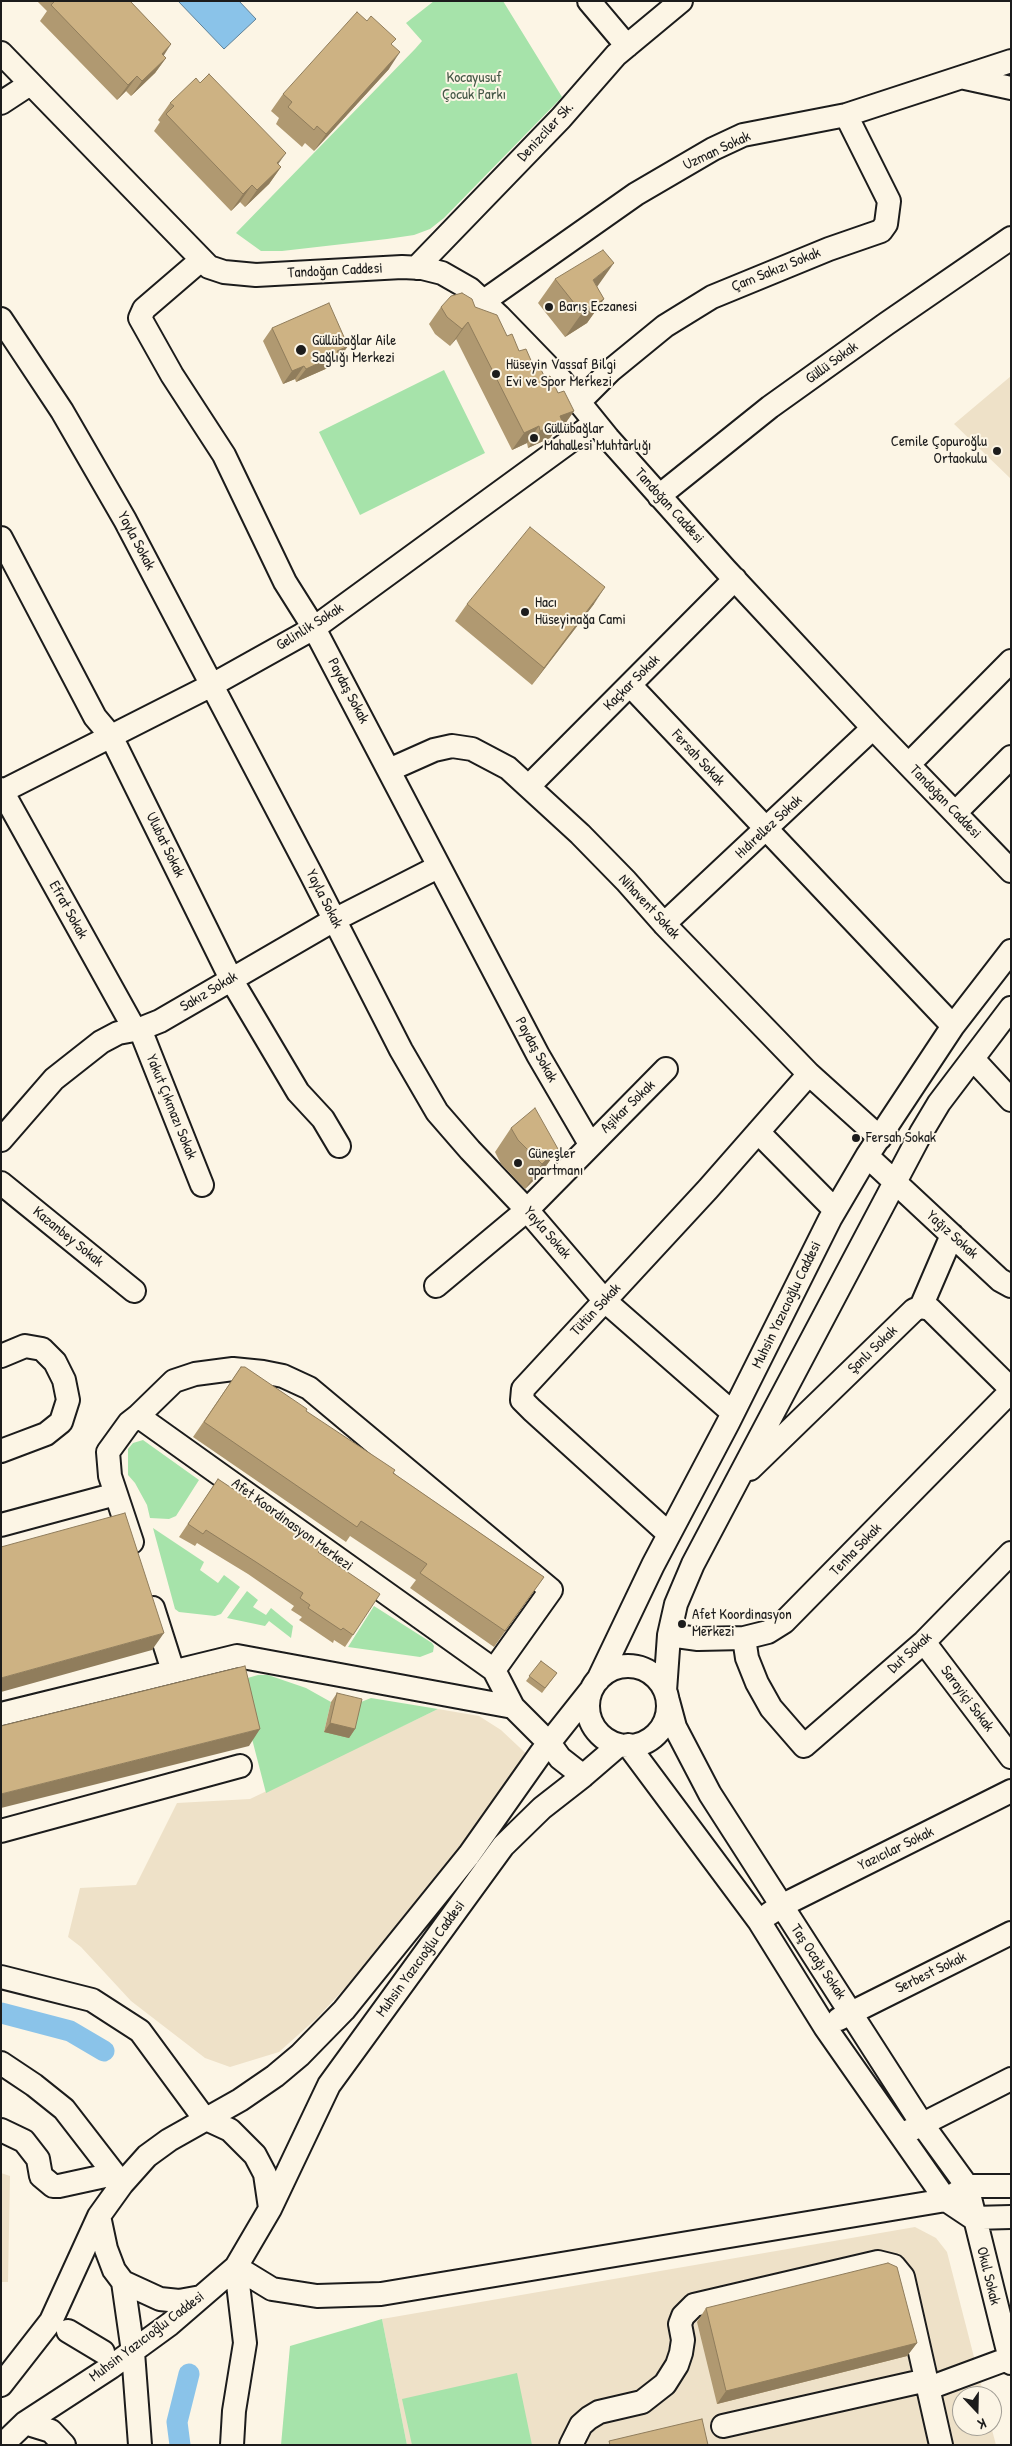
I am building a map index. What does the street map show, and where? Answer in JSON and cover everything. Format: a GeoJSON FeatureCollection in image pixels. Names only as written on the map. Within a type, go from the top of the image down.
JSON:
{"type":"FeatureCollection","features":[{"type":"Feature","properties":{"kind":"street"},"geometry":{"type":"LineString","coordinates":[[588,1],[627,46]]}},
{"type":"Feature","properties":{"kind":"street","name":"Denizciler Sk."},"geometry":{"type":"LineString","coordinates":[[416,268],[561,118],[616,54],[680,1]]}},
{"type":"Feature","properties":{"kind":"street","name":"Tandoğan Caddesi"},"geometry":{"type":"LineString","coordinates":[[1,53],[209,267],[224,272],[256,275],[416,268],[442,273],[458,281],[484,301],[561,380],[595,423],[659,496],[873,728],[1009,864]]}},
{"type":"Feature","properties":{"kind":"street","name":"Uzman Sokak"},"geometry":{"type":"LineString","coordinates":[[484,301],[636,194],[713,149],[744,135],[846,116],[1011,61]]}},
{"type":"Feature","properties":{"kind":"street"},"geometry":{"type":"LineString","coordinates":[[961,78],[1011,88]]}},
{"type":"Feature","properties":{"kind":"street"},"geometry":{"type":"LineString","coordinates":[[1,103],[30,84]]}},
{"type":"Feature","properties":{"kind":"street","name":"Çam Sakızı Sokak"},"geometry":{"type":"LineString","coordinates":[[579,402],[610,371],[650,337],[712,297],[829,249],[881,232],[886,224],[889,200],[846,116]]}},
{"type":"Feature","properties":{"kind":"street","name":"Güllü Sokak"},"geometry":{"type":"LineString","coordinates":[[659,496],[770,408],[886,324],[1011,238]]}},
{"type":"Feature","properties":{"kind":"street","name":"Paydaş Sokak"},"geometry":{"type":"LineString","coordinates":[[201,260],[144,309],[140,318],[172,375],[224,455],[285,582],[314,628],[538,1056],[590,1144]]}},
{"type":"Feature","properties":{"kind":"street","name":"Yayla Sokak"},"geometry":{"type":"LineString","coordinates":[[1,319],[21,346],[85,449],[306,863],[401,1050],[437,1112],[527,1210],[605,1301],[733,1413]]}},
{"type":"Feature","properties":{"kind":"street","name":"Gelinlik Sokak"},"geometry":{"type":"LineString","coordinates":[[2,791],[212,685],[314,628],[595,423]]}},
{"type":"Feature","properties":{"kind":"street","name":"Ulubat Sokak"},"geometry":{"type":"LineString","coordinates":[[1,538],[95,717],[110,736],[231,979],[298,1092],[323,1119],[339,1146]]}},
{"type":"Feature","properties":{"kind":"street","name":"Kaçkar Sokak"},"geometry":{"type":"LineString","coordinates":[[529,786],[735,579]]}},
{"type":"Feature","properties":{"kind":"street"},"geometry":{"type":"LineString","coordinates":[[909,764],[1011,661]]}},
{"type":"Feature","properties":{"kind":"street","name":"Fersah Sokak"},"geometry":{"type":"LineString","coordinates":[[630,685],[953,1026]]}},
{"type":"Feature","properties":{"kind":"street","name":"Hıdırellez Sokak"},"geometry":{"type":"LineString","coordinates":[[664,924],[873,728]]}},
{"type":"Feature","properties":{"kind":"street","name":"Nihavent Sokak"},"geometry":{"type":"LineString","coordinates":[[389,770],[434,750],[452,746],[472,749],[508,768],[529,786],[626,881],[664,924],[809,1074],[880,1138]]}},
{"type":"Feature","properties":{"kind":"street"},"geometry":{"type":"LineString","coordinates":[[956,812],[1011,757]]}},
{"type":"Feature","properties":{"kind":"street","name":"Efrat Sokak"},"geometry":{"type":"LineString","coordinates":[[2,791],[137,1030]]}},
{"type":"Feature","properties":{"kind":"street","name":"Sakız Sokak"},"geometry":{"type":"LineString","coordinates":[[1,1140],[54,1079],[101,1042],[118,1033],[137,1030],[168,1016],[334,920],[438,867]]}},
{"type":"Feature","properties":{"kind":"street","name":"Muhsin Yazıcıoğlu Caddesi"},"geometry":{"type":"LineString","coordinates":[[1,2385],[51,2321],[118,2179],[158,2148],[204,2118],[240,2100],[275,2076],[300,2055],[344,2010],[469,1856],[541,1753],[550,1744],[594,1685],[835,1210],[867,1156],[953,1026],[1011,951]]}},
{"type":"Feature","properties":{"kind":"street"},"geometry":{"type":"LineString","coordinates":[[666,1696],[654,1675],[635,1667],[615,1668],[594,1685],[588,1702],[592,1724],[608,1741],[623,1745],[644,1742],[655,1736],[662,1726],[667,1714],[669,1635],[676,1604],[693,1564],[894,1182],[939,1103],[1011,1008]]}},
{"type":"Feature","properties":{"kind":"street","name":"Yakut Çıkmazı Sokak"},"geometry":{"type":"LineString","coordinates":[[137,1030],[202,1185]]}},
{"type":"Feature","properties":{"kind":"street"},"geometry":{"type":"LineString","coordinates":[[973,1059],[1011,1100]]}},
{"type":"Feature","properties":{"kind":"street","name":"Aşikar Sokak"},"geometry":{"type":"LineString","coordinates":[[436,1286],[527,1210],[590,1144],[666,1070]]}},
{"type":"Feature","properties":{"kind":"street","name":"Tütün Sokak"},"geometry":{"type":"LineString","coordinates":[[669,1534],[522,1400],[523,1389],[605,1301],[809,1074]]}},
{"type":"Feature","properties":{"kind":"street"},"geometry":{"type":"LineString","coordinates":[[758,1132],[835,1210]]}},
{"type":"Feature","properties":{"kind":"street","name":"Yağız Sokak"},"geometry":{"type":"LineString","coordinates":[[867,1156],[1000,1280],[1011,1286]]}},
{"type":"Feature","properties":{"kind":"street","name":"Kazanbey Sokak"},"geometry":{"type":"LineString","coordinates":[[1,1183],[134,1291]]}},
{"type":"Feature","properties":{"kind":"street"},"geometry":{"type":"LineString","coordinates":[[952,1235],[921,1308],[930,1309],[1011,1390]]}},
{"type":"Feature","properties":{"kind":"street","name":"Şanlı Sokak"},"geometry":{"type":"LineString","coordinates":[[738,1481],[914,1310],[921,1308]]}},
{"type":"Feature","properties":{"kind":"street"},"geometry":{"type":"LineString","coordinates":[[1,1356],[25,1346],[42,1349],[55,1362],[64,1380],[68,1400],[61,1422],[46,1434],[1,1451]]}},
{"type":"Feature","properties":{"kind":"street"},"geometry":{"type":"LineString","coordinates":[[137,1559],[110,1476],[108,1452],[116,1438],[174,1380],[195,1374],[233,1370],[263,1372],[283,1376],[309,1388],[551,1590],[494,1670]]}},
{"type":"Feature","properties":{"kind":"street","name":"Tenha Sokak"},"geometry":{"type":"LineString","coordinates":[[669,1635],[698,1638],[744,1638],[768,1632],[784,1622],[801,1607],[1011,1390]]}},
{"type":"Feature","properties":{"kind":"street","name":"Afet Koordinasyon Merkezi"},"geometry":{"type":"LineString","coordinates":[[138,1416],[494,1670],[513,1707],[550,1744],[564,1762],[583,1776]]}},
{"type":"Feature","properties":{"kind":"street"},"geometry":{"type":"LineString","coordinates":[[1,1525],[116,1494]]}},
{"type":"Feature","properties":{"kind":"street","name":"Dut Sokak"},"geometry":{"type":"LineString","coordinates":[[744,1638],[747,1658],[757,1683],[771,1708],[804,1746],[924,1642],[1009,1559]]}},
{"type":"Feature","properties":{"kind":"street"},"geometry":{"type":"LineString","coordinates":[[146,1587],[173,1671]]}},
{"type":"Feature","properties":{"kind":"street","name":"Sarayiçi Sokak"},"geometry":{"type":"LineString","coordinates":[[924,1642],[1011,1757]]}},
{"type":"Feature","properties":{"kind":"street"},"geometry":{"type":"LineString","coordinates":[[1,1714],[237,1656],[513,1707]]}},
{"type":"Feature","properties":{"kind":"street","name":"Taş Ocağı Sokak"},"geometry":{"type":"LineString","coordinates":[[666,1696],[675,1727],[701,1778],[922,2124],[967,2186],[973,2218]]}},
{"type":"Feature","properties":{"kind":"street","name":"Muhsin Yazıcıoğlu Caddesi"},"geometry":{"type":"LineString","coordinates":[[2,2445],[26,2423],[133,2352],[201,2298],[236,2267],[270,2209],[329,2084],[503,1846],[542,1808],[623,1745]]}},
{"type":"Feature","properties":{"kind":"street","name":"Taş Ocağı Sokak"},"geometry":{"type":"LineString","coordinates":[[623,1745],[759,1921],[825,2027],[899,2136],[946,2200],[973,2218]]}},
{"type":"Feature","properties":{"kind":"street"},"geometry":{"type":"LineString","coordinates":[[1,1830],[240,1766]]}},
{"type":"Feature","properties":{"kind":"street","name":"Yazıcılar Sokak"},"geometry":{"type":"LineString","coordinates":[[759,1921],[781,1906],[1011,1791]]}},
{"type":"Feature","properties":{"kind":"street","name":"Serbest Sokak"},"geometry":{"type":"LineString","coordinates":[[825,2027],[1011,1933]]}},
{"type":"Feature","properties":{"kind":"street"},"geometry":{"type":"LineString","coordinates":[[1,1977],[92,2000],[140,2031],[204,2118],[230,2130],[255,2155],[265,2174],[270,2209]]}},
{"type":"Feature","properties":{"kind":"street"},"geometry":{"type":"LineString","coordinates":[[1,2063],[34,2085],[64,2109],[118,2179]]}},
{"type":"Feature","properties":{"kind":"street"},"geometry":{"type":"LineString","coordinates":[[899,2136],[1011,2079]]}},
{"type":"Feature","properties":{"kind":"street"},"geometry":{"type":"LineString","coordinates":[[1,2130],[16,2135],[28,2145],[38,2159],[41,2176],[53,2186],[118,2179]]}},
{"type":"Feature","properties":{"kind":"street"},"geometry":{"type":"LineString","coordinates":[[236,2267],[272,2289],[317,2296],[382,2294],[946,2200],[967,2186],[1011,2186]]}},
{"type":"Feature","properties":{"kind":"street"},"geometry":{"type":"LineString","coordinates":[[99,2216],[106,2249],[114,2270],[123,2282],[160,2299],[179,2301],[201,2298]]}},
{"type":"Feature","properties":{"kind":"street"},"geometry":{"type":"LineString","coordinates":[[973,2218],[1011,2217]]}},
{"type":"Feature","properties":{"kind":"street","name":"Okul Sokak"},"geometry":{"type":"LineString","coordinates":[[973,2218],[1010,2360]]}},
{"type":"Feature","properties":{"kind":"street"},"geometry":{"type":"LineString","coordinates":[[571,2445],[580,2425],[589,2418],[599,2412],[642,2402],[665,2384],[671,2376],[681,2353],[683,2340],[680,2324],[683,2316],[694,2305],[878,2262],[894,2266],[904,2277],[941,2445]]}},
{"type":"Feature","properties":{"kind":"street"},"geometry":{"type":"LineString","coordinates":[[232,2445],[245,2343],[236,2267]]}},
{"type":"Feature","properties":{"kind":"street"},"geometry":{"type":"LineString","coordinates":[[123,2282],[133,2352],[140,2445]]}},
{"type":"Feature","properties":{"kind":"street"},"geometry":{"type":"LineString","coordinates":[[68,2331],[103,2352]]}},
{"type":"Feature","properties":{"kind":"street"},"geometry":{"type":"LineString","coordinates":[[723,2426],[928,2384],[1010,2360]]}},
{"type":"Feature","properties":{"kind":"street"},"geometry":{"type":"LineString","coordinates":[[26,2423],[51,2431],[64,2445]]}},
{"type":"Feature","properties":{"kind":"shaded area","name":"Cemile Çopuroğlu Ortaokulu"},"geometry":{"type":"Polygon","coordinates":[[[1011,376],[1011,479],[954,424],[1011,376]]]}},
{"type":"Feature","properties":{"kind":"shaded area"},"geometry":{"type":"Polygon","coordinates":[[[438,1709],[479,1716],[501,1730],[535,1762],[356,1976],[317,2018],[279,2052],[230,2067],[205,2058],[131,2001],[81,1947],[68,1937],[80,1888],[136,1885],[177,1803],[250,1799],[438,1709]]]}},
{"type":"Feature","properties":{"kind":"shaded area"},"geometry":{"type":"Polygon","coordinates":[[[1,2173],[10,2176],[8,2282],[1,2282],[1,2173]]]}},
{"type":"Feature","properties":{"kind":"shaded area"},"geometry":{"type":"Polygon","coordinates":[[[915,2227],[936,2238],[947,2252],[981,2386],[952,2386],[952,2436],[994,2436],[996,2445],[407,2445],[382,2319],[915,2227]]]}},
{"type":"Feature","properties":{"kind":"green space","name":"Kocayusuf Çocuk Parkı"},"geometry":{"type":"Polygon","coordinates":[[[434,1],[503,1],[562,97],[444,218],[430,229],[414,235],[282,251],[261,251],[236,233],[422,41],[406,23],[434,1]]]}},
{"type":"Feature","properties":{"kind":"green space"},"geometry":{"type":"Polygon","coordinates":[[[444,370],[485,453],[360,515],[319,432],[444,370]]]}},
{"type":"Feature","properties":{"kind":"green space"},"geometry":{"type":"Polygon","coordinates":[[[143,1440],[199,1480],[176,1516],[169,1519],[150,1518],[147,1505],[135,1483],[128,1475],[128,1449],[133,1443],[143,1440]]]}},
{"type":"Feature","properties":{"kind":"green space"},"geometry":{"type":"Polygon","coordinates":[[[153,1528],[204,1562],[200,1570],[218,1583],[224,1575],[240,1587],[221,1614],[215,1616],[179,1612],[175,1609],[153,1528]]]}},
{"type":"Feature","properties":{"kind":"green space"},"geometry":{"type":"Polygon","coordinates":[[[247,1591],[258,1600],[253,1607],[266,1615],[271,1608],[293,1626],[291,1638],[269,1621],[265,1626],[227,1618],[247,1591]]]}},
{"type":"Feature","properties":{"kind":"green space"},"geometry":{"type":"Polygon","coordinates":[[[374,1606],[432,1643],[434,1646],[433,1652],[420,1657],[348,1647],[374,1606]]]}},
{"type":"Feature","properties":{"kind":"green space"},"geometry":{"type":"Polygon","coordinates":[[[258,1675],[268,1675],[306,1688],[331,1702],[324,1732],[361,1702],[371,1698],[438,1709],[266,1793],[237,1681],[258,1675]]]}},
{"type":"Feature","properties":{"kind":"green space"},"geometry":{"type":"Polygon","coordinates":[[[382,2319],[407,2445],[281,2445],[290,2346],[382,2319]]]}},
{"type":"Feature","properties":{"kind":"green space"},"geometry":{"type":"Polygon","coordinates":[[[517,2373],[532,2445],[412,2445],[402,2399],[517,2373]]]}},
{"type":"Feature","properties":{"kind":"water"},"geometry":{"type":"Polygon","coordinates":[[[178,1],[239,1],[256,19],[224,49],[178,1]]]}},
{"type":"Feature","properties":{"kind":"building"},"geometry":{"type":"Polygon","coordinates":[[[55,1],[130,1],[171,44],[162,54],[166,58],[142,81],[137,76],[128,85],[51,5],[55,1]]]}},
{"type":"Feature","properties":{"kind":"building"},"geometry":{"type":"Polygon","coordinates":[[[357,12],[367,21],[371,16],[396,39],[391,44],[400,52],[326,134],[317,126],[314,130],[288,107],[292,102],[283,94],[357,12]]]}},
{"type":"Feature","properties":{"kind":"building"},"geometry":{"type":"Polygon","coordinates":[[[209,74],[286,153],[277,163],[281,167],[257,190],[252,185],[243,194],[166,114],[174,106],[170,103],[196,78],[200,83],[209,74]]]}},
{"type":"Feature","properties":{"kind":"building"},"geometry":{"type":"Polygon","coordinates":[[[603,250],[614,263],[593,280],[604,299],[582,313],[555,279],[603,250]]]}},
{"type":"Feature","properties":{"kind":"building"},"geometry":{"type":"Polygon","coordinates":[[[462,293],[472,299],[475,307],[497,315],[507,336],[512,334],[519,351],[526,349],[533,365],[538,363],[545,378],[550,376],[558,393],[564,391],[574,411],[560,416],[562,421],[540,431],[539,426],[524,433],[468,322],[462,329],[447,317],[441,307],[451,296],[462,293]]]}},
{"type":"Feature","properties":{"kind":"building","name":"Güllübağlar Aile Sağlığı Merkezi"},"geometry":{"type":"Polygon","coordinates":[[[329,303],[348,346],[337,351],[339,354],[306,369],[304,366],[292,371],[272,328],[329,303]]]}},
{"type":"Feature","properties":{"kind":"building","name":"Hacı Hüseyinağa Cami"},"geometry":{"type":"Polygon","coordinates":[[[530,527],[605,587],[544,668],[467,604],[530,527]]]}},
{"type":"Feature","properties":{"kind":"building"},"geometry":{"type":"Polygon","coordinates":[[[535,1108],[558,1149],[542,1164],[518,1140],[511,1128],[535,1108]]]}},
{"type":"Feature","properties":{"kind":"building"},"geometry":{"type":"Polygon","coordinates":[[[241,1367],[245,1367],[307,1409],[306,1411],[395,1470],[393,1473],[544,1577],[505,1631],[420,1573],[427,1564],[361,1521],[357,1527],[204,1422],[241,1367]]]}},
{"type":"Feature","properties":{"kind":"building"},"geometry":{"type":"Polygon","coordinates":[[[218,1479],[321,1549],[318,1552],[380,1594],[353,1635],[343,1628],[341,1630],[308,1608],[310,1605],[300,1598],[303,1593],[206,1530],[203,1534],[188,1524],[218,1479]]]}},
{"type":"Feature","properties":{"kind":"building"},"geometry":{"type":"Polygon","coordinates":[[[125,1513],[164,1633],[1,1678],[1,1547],[125,1513]]]}},
{"type":"Feature","properties":{"kind":"building"},"geometry":{"type":"Polygon","coordinates":[[[541,1661],[557,1673],[545,1688],[529,1676],[541,1661]]]}},
{"type":"Feature","properties":{"kind":"building"},"geometry":{"type":"Polygon","coordinates":[[[245,1666],[260,1729],[1,1794],[1,1726],[245,1666]]]}},
{"type":"Feature","properties":{"kind":"building"},"geometry":{"type":"Polygon","coordinates":[[[337,1693],[362,1699],[355,1729],[330,1723],[337,1693]]]}},
{"type":"Feature","properties":{"kind":"building"},"geometry":{"type":"Polygon","coordinates":[[[888,2263],[897,2267],[917,2343],[726,2391],[706,2308],[888,2263]]]}},
{"type":"Feature","properties":{"kind":"building"},"geometry":{"type":"Polygon","coordinates":[[[702,2419],[708,2445],[610,2445],[609,2441],[702,2419]]]}},
{"type":"Feature","properties":{"kind":"waterway"},"geometry":{"type":"LineString","coordinates":[[1,2013],[70,2031],[104,2051]]}},
{"type":"Feature","properties":{"kind":"waterway"},"geometry":{"type":"LineString","coordinates":[[180,2445],[177,2422],[189,2374]]}},
{"type":"Feature","properties":{"kind":"place","name":"Barış Eczanesi"},"geometry":{"type":"Point","coordinates":[549,307]}},
{"type":"Feature","properties":{"kind":"place","name":"Güllübağlar Aile Sağlığı Merkezi"},"geometry":{"type":"Point","coordinates":[301,350]}},
{"type":"Feature","properties":{"kind":"place","name":"Hüseyin Vassaf Bilgi Evi ve Spor Merkezi"},"geometry":{"type":"Point","coordinates":[496,374]}},
{"type":"Feature","properties":{"kind":"place","name":"Güllübağlar Mahallesi Muhtarlığı"},"geometry":{"type":"Point","coordinates":[534,438]}},
{"type":"Feature","properties":{"kind":"place","name":"Cemile Çopuroğlu Ortaokulu"},"geometry":{"type":"Point","coordinates":[997,451]}},
{"type":"Feature","properties":{"kind":"place","name":"Hacı Hüseyinağa Cami"},"geometry":{"type":"Point","coordinates":[525,612]}},
{"type":"Feature","properties":{"kind":"place","name":"Fersah Sokak"},"geometry":{"type":"Point","coordinates":[856,1138]}},
{"type":"Feature","properties":{"kind":"place","name":"Güneşler apartmanı"},"geometry":{"type":"Point","coordinates":[518,1163]}},
{"type":"Feature","properties":{"kind":"place","name":"Afet Koordinasyon Merkezi"},"geometry":{"type":"Point","coordinates":[682,1624]}}]}
